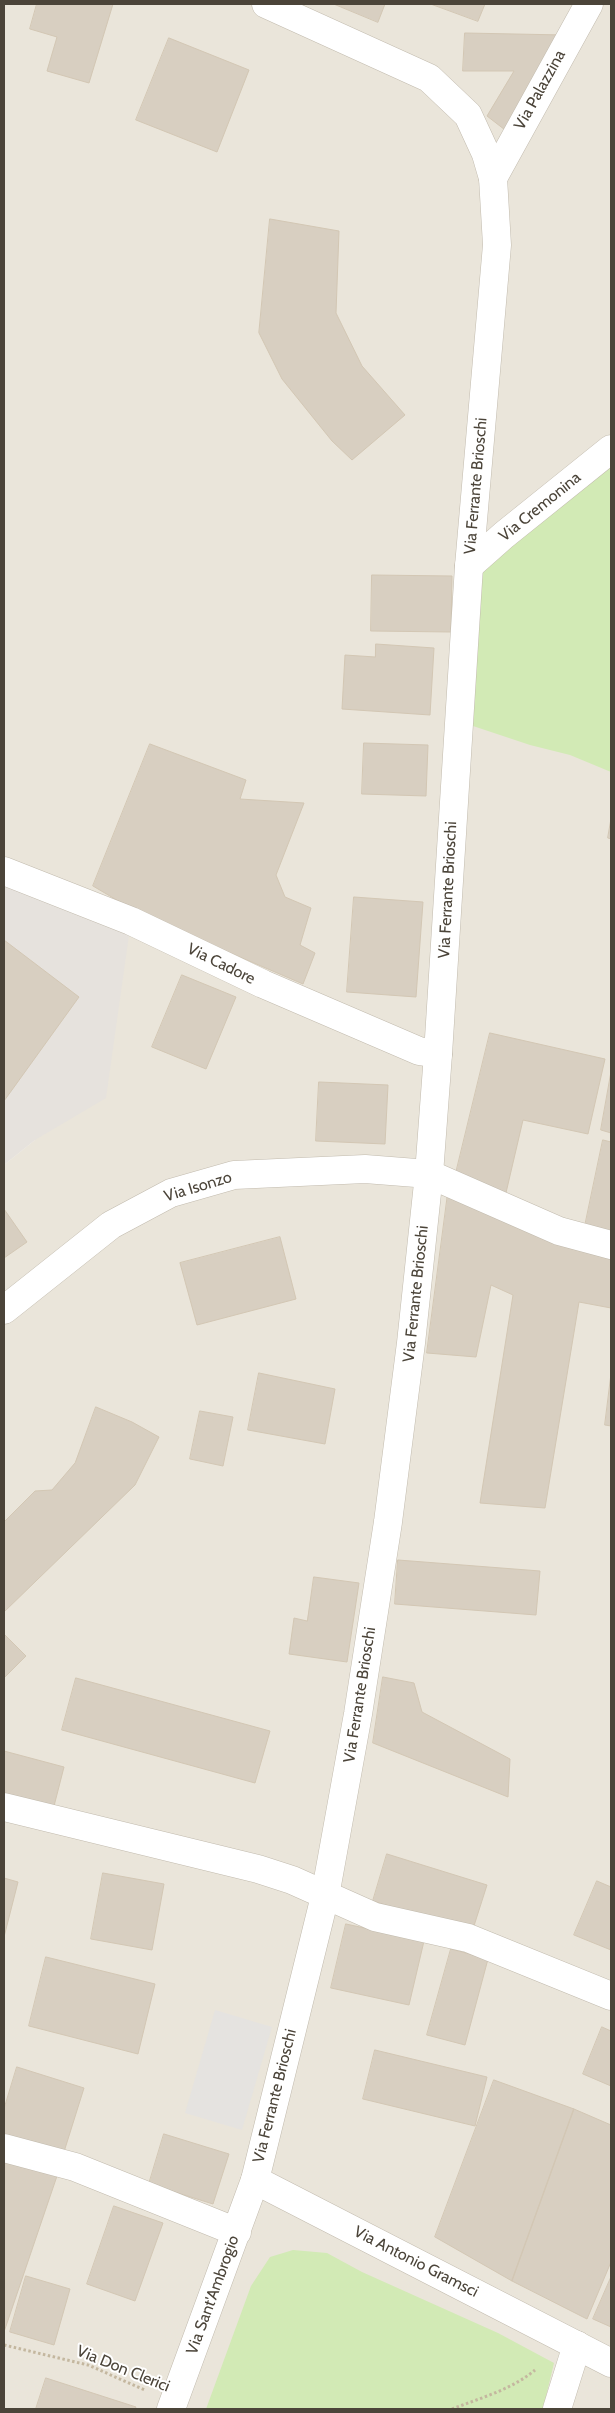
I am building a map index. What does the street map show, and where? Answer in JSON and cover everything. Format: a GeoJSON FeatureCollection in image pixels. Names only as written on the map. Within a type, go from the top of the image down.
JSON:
{"type":"FeatureCollection","features":[{"type":"Feature","properties":{"kind":"street","name":"Via Ferrante Brioschi"},"geometry":{"type":"LineString","coordinates":[[255,2180],[325,1896],[358,1714],[388,1522],[411,1343],[429,1174],[469,566],[497,245],[493,178],[486,154],[468,115],[429,78],[266,4]]}},
{"type":"Feature","properties":{"kind":"street","name":"Via Palazzina"},"geometry":{"type":"LineString","coordinates":[[493,178],[589,4]]}},
{"type":"Feature","properties":{"kind":"street","name":"Via Cremonina"},"geometry":{"type":"LineString","coordinates":[[469,566],[504,535],[611,449]]}},
{"type":"Feature","properties":{"kind":"street","name":"Via Cadore"},"geometry":{"type":"LineString","coordinates":[[4,871],[131,921],[262,984],[411,1047],[438,1054]]}},
{"type":"Feature","properties":{"kind":"street","name":"Via Isonzo"},"geometry":{"type":"LineString","coordinates":[[4,1310],[111,1225],[171,1192],[234,1175],[365,1169],[429,1174],[559,1231],[611,1245]]}},
{"type":"Feature","properties":{"kind":"street"},"geometry":{"type":"LineString","coordinates":[[4,1807],[258,1869],[292,1880],[375,1917],[468,1938],[611,1996]]}},
{"type":"Feature","properties":{"kind":"street"},"geometry":{"type":"LineString","coordinates":[[4,2148],[74,2167],[237,2232]]}},
{"type":"Feature","properties":{"kind":"street","name":"Via Sant'Ambrogio"},"geometry":{"type":"LineString","coordinates":[[172,2406],[255,2180]]}},
{"type":"Feature","properties":{"kind":"street","name":"Via Antonio Gramsci"},"geometry":{"type":"LineString","coordinates":[[255,2180],[611,2363]]}},
{"type":"Feature","properties":{"kind":"street"},"geometry":{"type":"LineString","coordinates":[[557,2409],[570,2342]]}},
{"type":"Feature","properties":{"kind":"path"},"geometry":{"type":"LineString","coordinates":[[452,2409],[489,2396],[526,2377],[570,2342]]}},
{"type":"Feature","properties":{"kind":"path","name":"Via Don Clerici"},"geometry":{"type":"LineString","coordinates":[[4,2345],[88,2364],[172,2406]]}},
{"type":"Feature","properties":{"kind":"shaded area"},"geometry":{"type":"Polygon","coordinates":[[[4,4],[611,4],[611,2409],[4,2409],[4,1165],[35,1140],[4,871],[4,4]]]}},
{"type":"Feature","properties":{"kind":"shaded area"},"geometry":{"type":"Polygon","coordinates":[[[4,871],[131,921],[106,1098],[35,1140],[4,1165],[4,871]]]}},
{"type":"Feature","properties":{"kind":"shaded area"},"geometry":{"type":"Polygon","coordinates":[[[215,2010],[272,2027],[242,2130],[185,2113],[215,2010]]]}},
{"type":"Feature","properties":{"kind":"green space"},"geometry":{"type":"Polygon","coordinates":[[[611,449],[611,772],[570,755],[530,745],[458,721],[469,566],[611,449]]]}},
{"type":"Feature","properties":{"kind":"green space"},"geometry":{"type":"Polygon","coordinates":[[[293,2250],[327,2253],[362,2272],[498,2333],[554,2363],[543,2409],[206,2409],[251,2286],[270,2257],[293,2250]]]}},
{"type":"Feature","properties":{"kind":"building"},"geometry":{"type":"Polygon","coordinates":[[[37,4],[113,4],[89,83],[47,71],[57,37],[30,29],[37,4]]]}},
{"type":"Feature","properties":{"kind":"building"},"geometry":{"type":"Polygon","coordinates":[[[334,4],[385,4],[378,22],[334,4]]]}},
{"type":"Feature","properties":{"kind":"building"},"geometry":{"type":"Polygon","coordinates":[[[431,4],[485,4],[478,21],[431,4]]]}},
{"type":"Feature","properties":{"kind":"building"},"geometry":{"type":"Polygon","coordinates":[[[465,33],[564,35],[509,133],[487,116],[514,71],[463,71],[465,33]]]}},
{"type":"Feature","properties":{"kind":"building"},"geometry":{"type":"Polygon","coordinates":[[[169,38],[249,70],[217,152],[136,120],[169,38]]]}},
{"type":"Feature","properties":{"kind":"building"},"geometry":{"type":"Polygon","coordinates":[[[270,219],[339,231],[336,313],[362,366],[405,415],[352,460],[332,441],[282,379],[259,333],[270,219]]]}},
{"type":"Feature","properties":{"kind":"building"},"geometry":{"type":"Polygon","coordinates":[[[372,575],[452,576],[451,632],[371,631],[372,575]]]}},
{"type":"Feature","properties":{"kind":"building"},"geometry":{"type":"Polygon","coordinates":[[[376,644],[434,648],[430,715],[342,709],[345,655],[375,657],[376,644]]]}},
{"type":"Feature","properties":{"kind":"building"},"geometry":{"type":"Polygon","coordinates":[[[364,743],[428,745],[426,796],[362,794],[364,743]]]}},
{"type":"Feature","properties":{"kind":"building"},"geometry":{"type":"Polygon","coordinates":[[[150,744],[246,780],[240,799],[304,803],[276,875],[285,897],[311,908],[300,945],[315,953],[303,984],[142,915],[93,886],[150,744]]]}},
{"type":"Feature","properties":{"kind":"building"},"geometry":{"type":"Polygon","coordinates":[[[611,819],[611,839],[608,838],[611,819]]]}},
{"type":"Feature","properties":{"kind":"building"},"geometry":{"type":"Polygon","coordinates":[[[354,897],[423,902],[416,997],[347,992],[354,897]]]}},
{"type":"Feature","properties":{"kind":"building"},"geometry":{"type":"Polygon","coordinates":[[[4,940],[79,997],[4,1101],[4,940]]]}},
{"type":"Feature","properties":{"kind":"building"},"geometry":{"type":"Polygon","coordinates":[[[182,975],[236,997],[206,1069],[152,1047],[182,975]]]}},
{"type":"Feature","properties":{"kind":"building"},"geometry":{"type":"Polygon","coordinates":[[[490,1033],[605,1059],[588,1134],[523,1120],[505,1197],[456,1173],[490,1033]]]}},
{"type":"Feature","properties":{"kind":"building"},"geometry":{"type":"Polygon","coordinates":[[[611,1072],[611,1133],[601,1130],[611,1072]]]}},
{"type":"Feature","properties":{"kind":"building"},"geometry":{"type":"Polygon","coordinates":[[[319,1082],[388,1085],[385,1144],[316,1141],[319,1082]]]}},
{"type":"Feature","properties":{"kind":"building"},"geometry":{"type":"Polygon","coordinates":[[[603,1140],[611,1142],[611,1236],[585,1226],[603,1140]]]}},
{"type":"Feature","properties":{"kind":"building"},"geometry":{"type":"Polygon","coordinates":[[[448,1193],[611,1253],[611,1308],[579,1302],[545,1508],[480,1503],[513,1295],[491,1285],[476,1357],[427,1353],[448,1193]]]}},
{"type":"Feature","properties":{"kind":"building"},"geometry":{"type":"Polygon","coordinates":[[[4,1209],[27,1242],[4,1258],[4,1209]]]}},
{"type":"Feature","properties":{"kind":"building"},"geometry":{"type":"Polygon","coordinates":[[[280,1237],[296,1299],[197,1325],[180,1263],[280,1237]]]}},
{"type":"Feature","properties":{"kind":"building"},"geometry":{"type":"Polygon","coordinates":[[[259,1373],[335,1389],[325,1444],[248,1430],[259,1373]]]}},
{"type":"Feature","properties":{"kind":"building"},"geometry":{"type":"Polygon","coordinates":[[[611,1374],[611,1426],[605,1425],[611,1374]]]}},
{"type":"Feature","properties":{"kind":"building"},"geometry":{"type":"Polygon","coordinates":[[[96,1407],[132,1422],[159,1437],[135,1485],[4,1612],[4,1522],[35,1491],[52,1490],[75,1463],[96,1407]]]}},
{"type":"Feature","properties":{"kind":"building"},"geometry":{"type":"Polygon","coordinates":[[[200,1411],[233,1417],[223,1466],[190,1459],[200,1411]]]}},
{"type":"Feature","properties":{"kind":"building"},"geometry":{"type":"Polygon","coordinates":[[[398,1560],[540,1571],[536,1615],[395,1604],[398,1560]]]}},
{"type":"Feature","properties":{"kind":"building"},"geometry":{"type":"Polygon","coordinates":[[[314,1577],[359,1583],[347,1662],[289,1654],[294,1618],[307,1621],[314,1577]]]}},
{"type":"Feature","properties":{"kind":"building"},"geometry":{"type":"Polygon","coordinates":[[[4,1634],[26,1656],[4,1678],[4,1634]]]}},
{"type":"Feature","properties":{"kind":"building"},"geometry":{"type":"Polygon","coordinates":[[[383,1677],[414,1683],[422,1712],[510,1759],[508,1797],[373,1743],[383,1677]]]}},
{"type":"Feature","properties":{"kind":"building"},"geometry":{"type":"Polygon","coordinates":[[[76,1678],[270,1731],[255,1783],[62,1730],[76,1678]]]}},
{"type":"Feature","properties":{"kind":"building"},"geometry":{"type":"Polygon","coordinates":[[[4,1751],[64,1767],[54,1806],[4,1793],[4,1751]]]}},
{"type":"Feature","properties":{"kind":"building"},"geometry":{"type":"Polygon","coordinates":[[[387,1854],[487,1885],[472,1932],[373,1901],[387,1854]]]}},
{"type":"Feature","properties":{"kind":"building"},"geometry":{"type":"Polygon","coordinates":[[[103,1873],[164,1884],[152,1950],[91,1939],[103,1873]]]}},
{"type":"Feature","properties":{"kind":"building"},"geometry":{"type":"Polygon","coordinates":[[[4,1878],[18,1882],[4,1937],[4,1878]]]}},
{"type":"Feature","properties":{"kind":"building"},"geometry":{"type":"Polygon","coordinates":[[[597,1881],[611,1887],[611,1950],[574,1935],[597,1881]]]}},
{"type":"Feature","properties":{"kind":"building"},"geometry":{"type":"Polygon","coordinates":[[[346,1924],[424,1941],[409,2005],[331,1988],[346,1924]]]}},
{"type":"Feature","properties":{"kind":"building"},"geometry":{"type":"Polygon","coordinates":[[[451,1949],[488,1959],[465,2045],[427,2035],[451,1949]]]}},
{"type":"Feature","properties":{"kind":"building"},"geometry":{"type":"Polygon","coordinates":[[[46,1957],[155,1984],[138,2054],[29,2026],[46,1957]]]}},
{"type":"Feature","properties":{"kind":"building"},"geometry":{"type":"Polygon","coordinates":[[[602,2027],[611,2031],[611,2086],[583,2074],[602,2027]]]}},
{"type":"Feature","properties":{"kind":"building"},"geometry":{"type":"Polygon","coordinates":[[[375,2050],[487,2077],[475,2126],[363,2099],[375,2050]]]}},
{"type":"Feature","properties":{"kind":"building"},"geometry":{"type":"Polygon","coordinates":[[[17,2067],[84,2088],[63,2155],[4,2137],[4,2109],[17,2067]]]}},
{"type":"Feature","properties":{"kind":"building"},"geometry":{"type":"Polygon","coordinates":[[[494,2080],[574,2109],[512,2281],[435,2237],[494,2080]]]}},
{"type":"Feature","properties":{"kind":"building"},"geometry":{"type":"Polygon","coordinates":[[[574,2109],[611,2125],[611,2262],[587,2319],[512,2281],[574,2109]]]}},
{"type":"Feature","properties":{"kind":"building"},"geometry":{"type":"Polygon","coordinates":[[[164,2134],[229,2154],[213,2204],[149,2184],[164,2134]]]}},
{"type":"Feature","properties":{"kind":"building"},"geometry":{"type":"Polygon","coordinates":[[[4,2160],[57,2176],[4,2332],[4,2160]]]}},
{"type":"Feature","properties":{"kind":"building"},"geometry":{"type":"Polygon","coordinates":[[[114,2206],[163,2223],[135,2301],[87,2284],[114,2206]]]}},
{"type":"Feature","properties":{"kind":"building"},"geometry":{"type":"Polygon","coordinates":[[[26,2276],[70,2289],[54,2345],[10,2332],[26,2276]]]}},
{"type":"Feature","properties":{"kind":"building"},"geometry":{"type":"Polygon","coordinates":[[[611,2277],[611,2327],[593,2319],[611,2277]]]}},
{"type":"Feature","properties":{"kind":"building"},"geometry":{"type":"Polygon","coordinates":[[[46,2378],[136,2407],[135,2409],[36,2409],[46,2378]]]}}]}
